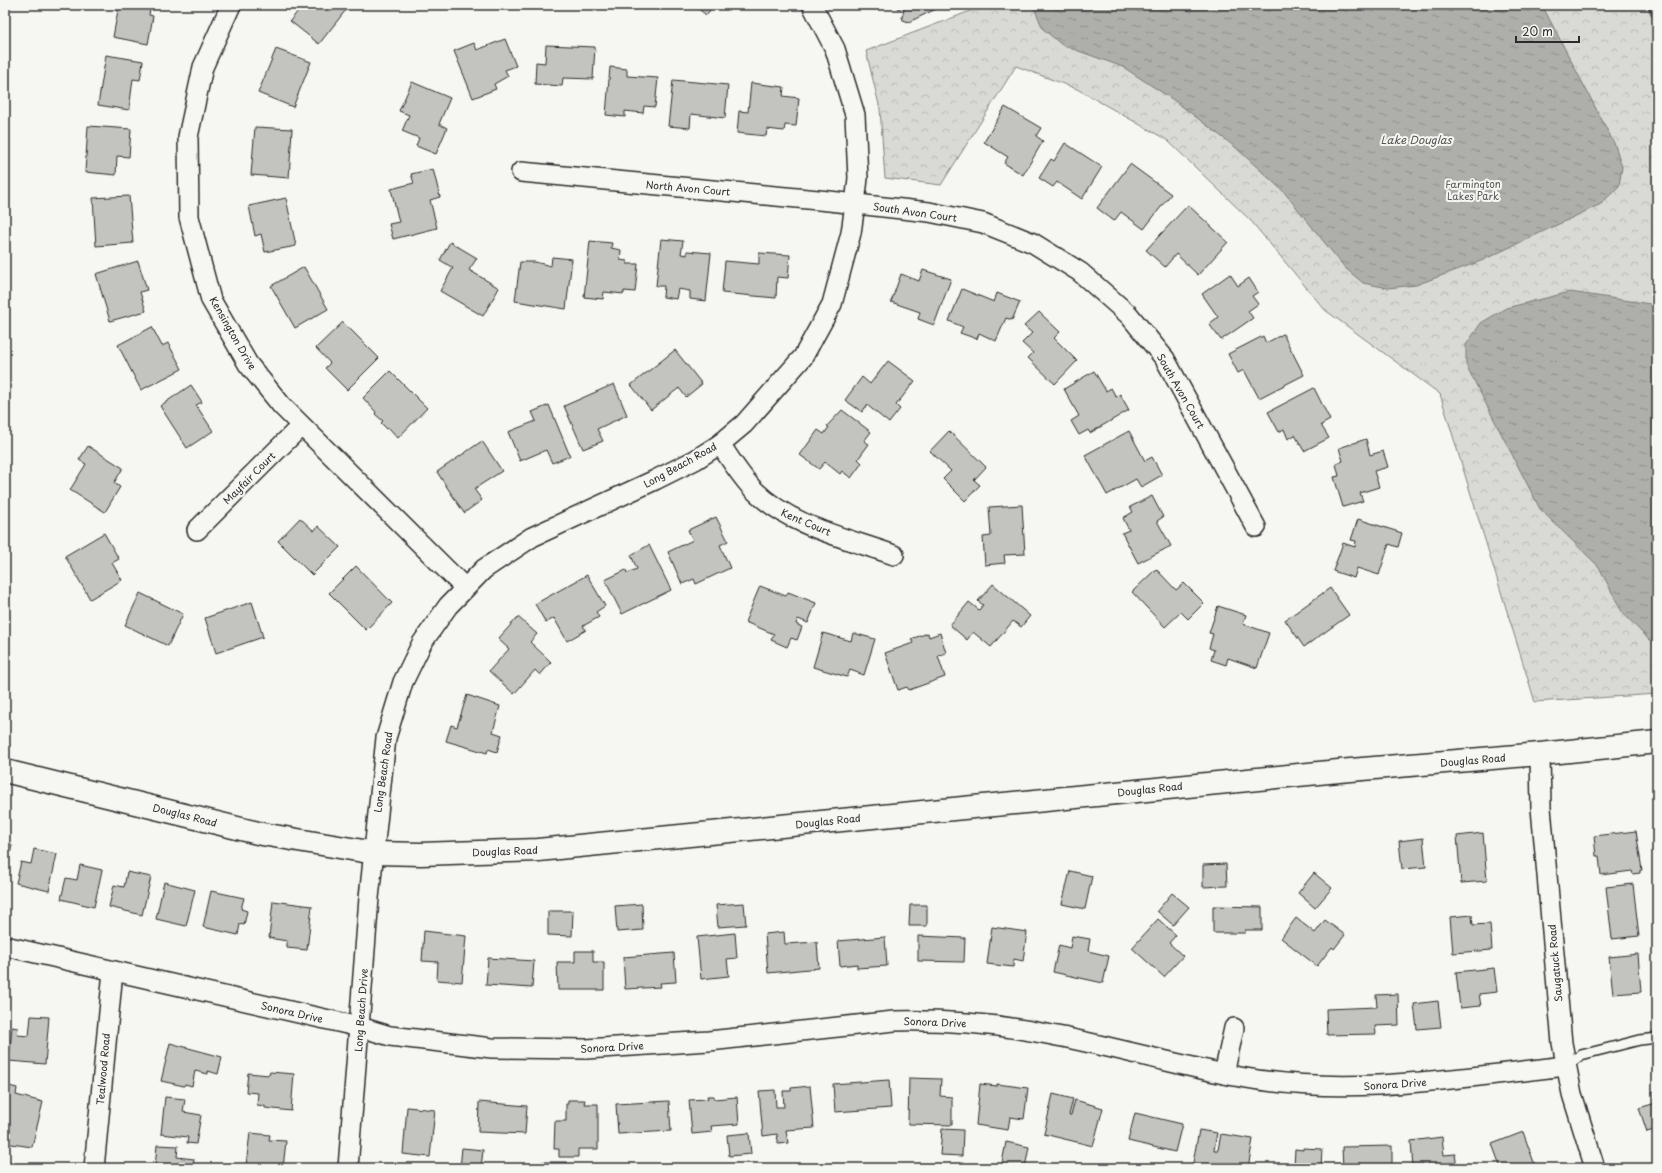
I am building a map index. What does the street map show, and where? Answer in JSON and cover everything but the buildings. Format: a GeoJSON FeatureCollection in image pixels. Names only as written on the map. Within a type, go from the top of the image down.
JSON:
{"type":"FeatureCollection","features":[{"type":"Feature","properties":{"kind":"street","name":"Kensington Drive"},"geometry":{"type":"LineString","coordinates":[[231,5],[203,67],[188,137],[189,218],[212,300],[248,364],[301,426],[464,587]]}},
{"type":"Feature","properties":{"kind":"street","name":"Long Beach Road"},"geometry":{"type":"LineString","coordinates":[[375,853],[378,800],[386,738],[403,682],[422,643],[448,606],[464,587],[484,569],[532,536],[655,480],[695,460],[720,444],[744,424],[807,350],[832,304],[851,233],[855,204],[858,178],[855,115],[835,49],[812,5]]}},
{"type":"Feature","properties":{"kind":"street","name":"North Avon Court"},"geometry":{"type":"LineString","coordinates":[[521,172],[855,204]]}},
{"type":"Feature","properties":{"kind":"street","name":"South Avon Court"},"geometry":{"type":"LineString","coordinates":[[855,204],[929,212],[983,223],[1033,243],[1080,272],[1129,315],[1165,359],[1256,527]]}},
{"type":"Feature","properties":{"kind":"street","name":"Mayfair Court"},"geometry":{"type":"LineString","coordinates":[[197,530],[301,426]]}},
{"type":"Feature","properties":{"kind":"street","name":"Kent Court"},"geometry":{"type":"LineString","coordinates":[[720,444],[754,490],[779,511],[808,525],[894,555]]}},
{"type":"Feature","properties":{"kind":"street","name":"Douglas Road"},"geometry":{"type":"LineString","coordinates":[[5,771],[262,834],[375,853],[422,854],[538,850],[1339,771],[1540,754],[1657,742]]}},
{"type":"Feature","properties":{"kind":"street","name":"Saugatuck Road"},"geometry":{"type":"LineString","coordinates":[[1540,754],[1541,808],[1562,1043],[1578,1115],[1595,1168]]}},
{"type":"Feature","properties":{"kind":"street","name":"Long Beach Drive"},"geometry":{"type":"LineString","coordinates":[[348,1168],[369,898],[375,853]]}},
{"type":"Feature","properties":{"kind":"street","name":"Sonora Drive"},"geometry":{"type":"LineString","coordinates":[[5,946],[360,1027],[390,1036],[492,1048],[586,1049],[709,1041],[894,1021],[941,1022],[997,1026],[1048,1034],[1224,1074],[1326,1087],[1420,1082],[1566,1066]]}},
{"type":"Feature","properties":{"kind":"street","name":"Tealwood Road"},"geometry":{"type":"LineString","coordinates":[[94,1168],[113,971]]}},
{"type":"Feature","properties":{"kind":"street"},"geometry":{"type":"LineString","coordinates":[[1224,1074],[1234,1028]]}},
{"type":"Feature","properties":{"kind":"lane"},"geometry":{"type":"LineString","coordinates":[[1566,1066],[1581,1055],[1640,1040],[1657,1038]]}},
{"type":"Feature","properties":{"kind":"green space","name":"Farmington Lakes Park"},"geometry":{"type":"Polygon","coordinates":[[[986,5],[1657,5],[1657,694],[1535,702],[1440,394],[1325,310],[1251,221],[1167,140],[1077,89],[1016,66],[941,185],[885,178],[880,109],[866,51],[986,5]]]}},
{"type":"Feature","properties":{"kind":"water","name":"Lake Douglas"},"geometry":{"type":"Polygon","coordinates":[[[1033,5],[1542,5],[1615,145],[1622,167],[1619,186],[1601,204],[1481,261],[1416,285],[1388,288],[1363,283],[1345,268],[1284,192],[1235,147],[1175,101],[1123,67],[1062,45],[1043,29],[1033,5]]]}},
{"type":"Feature","properties":{"kind":"water"},"geometry":{"type":"Polygon","coordinates":[[[1570,292],[1657,305],[1657,642],[1649,640],[1622,612],[1599,567],[1540,509],[1466,365],[1466,345],[1481,323],[1506,308],[1570,292]]]}},
{"type":"Feature","properties":{"kind":"waterway"},"geometry":{"type":"LineString","coordinates":[[1649,5],[1657,21]]}}]}
